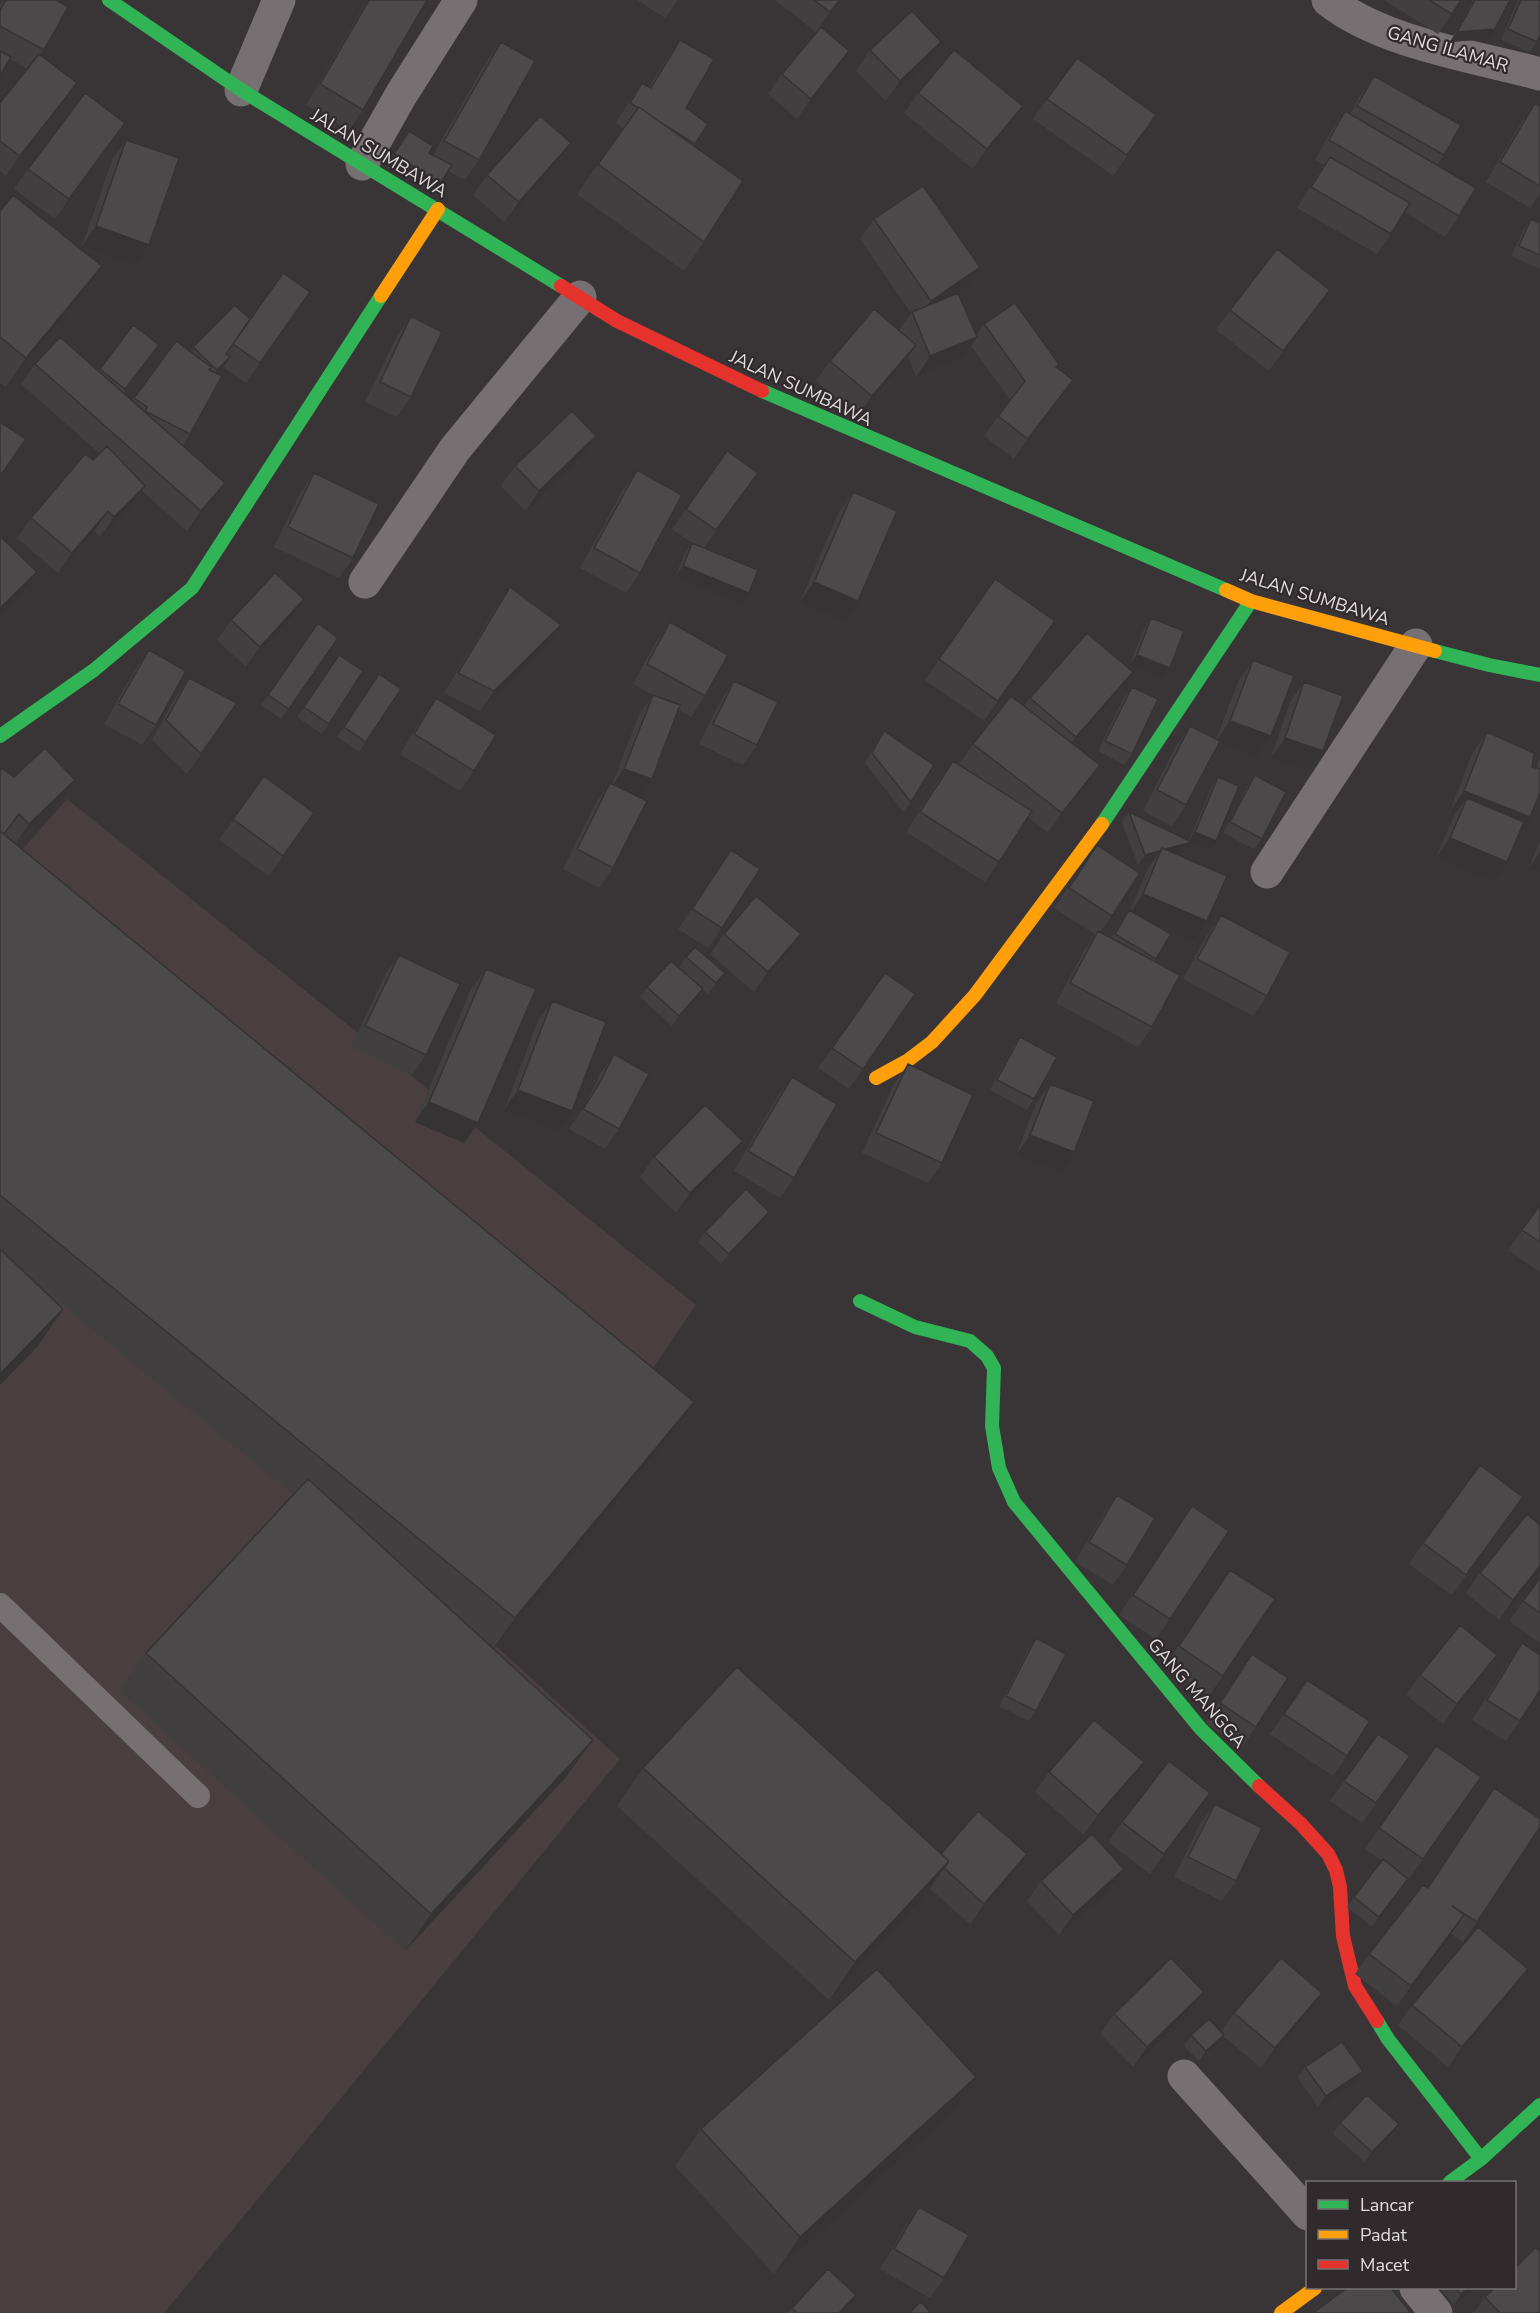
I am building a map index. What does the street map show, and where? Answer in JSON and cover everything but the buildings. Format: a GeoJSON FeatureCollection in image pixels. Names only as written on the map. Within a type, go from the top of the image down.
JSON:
{"type":"FeatureCollection","features":[{"type":"Feature","properties":{"kind":"street","name":"JALAN SUMBAWA"},"geometry":{"type":"LineString","coordinates":[[109,0],[242,90],[617,321],[784,402],[1251,601],[1489,665],[1540,675]]}},
{"type":"Feature","properties":{"kind":"street"},"geometry":{"type":"LineString","coordinates":[[242,90],[279,0]]}},
{"type":"Feature","properties":{"kind":"street"},"geometry":{"type":"LineString","coordinates":[[362,164],[401,94],[461,0]]}},
{"type":"Feature","properties":{"kind":"street","name":"GANG ILAMAR"},"geometry":{"type":"LineString","coordinates":[[1328,0],[1361,21],[1401,37],[1540,74]]}},
{"type":"Feature","properties":{"kind":"street"},"geometry":{"type":"LineString","coordinates":[[0,736],[94,670],[192,588],[438,209]]}},
{"type":"Feature","properties":{"kind":"street"},"geometry":{"type":"LineString","coordinates":[[365,582],[455,448],[580,297]]}},
{"type":"Feature","properties":{"kind":"street"},"geometry":{"type":"LineString","coordinates":[[876,1078],[907,1061],[932,1042],[975,995],[1104,821],[1251,601]]}},
{"type":"Feature","properties":{"kind":"street"},"geometry":{"type":"LineString","coordinates":[[1267,872],[1416,645]]}},
{"type":"Feature","properties":{"kind":"street","name":"GANG MANGGA"},"geometry":{"type":"LineString","coordinates":[[860,1301],[916,1327],[964,1338],[977,1344],[990,1360],[994,1368],[992,1425],[999,1468],[1014,1502],[1201,1729],[1301,1824],[1328,1854],[1336,1870],[1340,1887],[1343,1936],[1354,1986],[1388,2039],[1481,2159]]}},
{"type":"Feature","properties":{"kind":"street"},"geometry":{"type":"LineString","coordinates":[[1184,2076],[1306,2212]]}},
{"type":"Feature","properties":{"kind":"street"},"geometry":{"type":"LineString","coordinates":[[1451,2181],[1481,2159],[1540,2105]]}},
{"type":"Feature","properties":{"kind":"street"},"geometry":{"type":"LineString","coordinates":[[1281,2313],[1314,2289]]}},
{"type":"Feature","properties":{"kind":"street"},"geometry":{"type":"LineString","coordinates":[[1417,2289],[1436,2313]]}},
{"type":"Feature","properties":{"kind":"lane"},"geometry":{"type":"LineString","coordinates":[[0,1605],[198,1796]]}},
{"type":"Feature","properties":{"kind":"shaded area"},"geometry":{"type":"Polygon","coordinates":[[[67,799],[696,1305],[476,1628],[620,1759],[164,2313],[0,2313],[0,862],[7,867],[67,799]]]}},
{"type":"Feature","properties":{"kind":"traffic: fast"},"geometry":{"type":"LineString","coordinates":[[109,0],[241,90],[561,286]]}},
{"type":"Feature","properties":{"kind":"traffic: fast"},"geometry":{"type":"LineString","coordinates":[[0,736],[94,670],[192,588],[381,296]]}},
{"type":"Feature","properties":{"kind":"traffic: fast"},"geometry":{"type":"LineString","coordinates":[[762,391],[1226,590]]}},
{"type":"Feature","properties":{"kind":"traffic: fast"},"geometry":{"type":"LineString","coordinates":[[1102,824],[1251,601]]}},
{"type":"Feature","properties":{"kind":"traffic: fast"},"geometry":{"type":"LineString","coordinates":[[1435,651],[1540,675]]}},
{"type":"Feature","properties":{"kind":"traffic: fast"},"geometry":{"type":"LineString","coordinates":[[860,1301],[915,1327],[970,1341],[987,1356],[994,1368],[992,1426],[999,1468],[1014,1502],[1201,1729],[1259,1786]]}},
{"type":"Feature","properties":{"kind":"traffic: fast"},"geometry":{"type":"LineString","coordinates":[[1377,2021],[1388,2039],[1481,2159]]}},
{"type":"Feature","properties":{"kind":"traffic: fast"},"geometry":{"type":"LineString","coordinates":[[1451,2181],[1481,2159],[1540,2105]]}},
{"type":"Feature","properties":{"kind":"traffic: slow"},"geometry":{"type":"LineString","coordinates":[[381,296],[438,209]]}},
{"type":"Feature","properties":{"kind":"traffic: slow"},"geometry":{"type":"LineString","coordinates":[[1226,590],[1251,601],[1435,651]]}},
{"type":"Feature","properties":{"kind":"traffic: slow"},"geometry":{"type":"LineString","coordinates":[[876,1078],[907,1061],[932,1042],[975,995],[1102,824]]}},
{"type":"Feature","properties":{"kind":"traffic: slow"},"geometry":{"type":"LineString","coordinates":[[1281,2313],[1314,2289]]}},
{"type":"Feature","properties":{"kind":"traffic: jam"},"geometry":{"type":"LineString","coordinates":[[561,286],[617,321],[762,391]]}},
{"type":"Feature","properties":{"kind":"traffic: jam"},"geometry":{"type":"LineString","coordinates":[[1259,1786],[1301,1824],[1328,1854],[1336,1870],[1340,1887],[1343,1936],[1355,1986],[1377,2021]]}}]}
